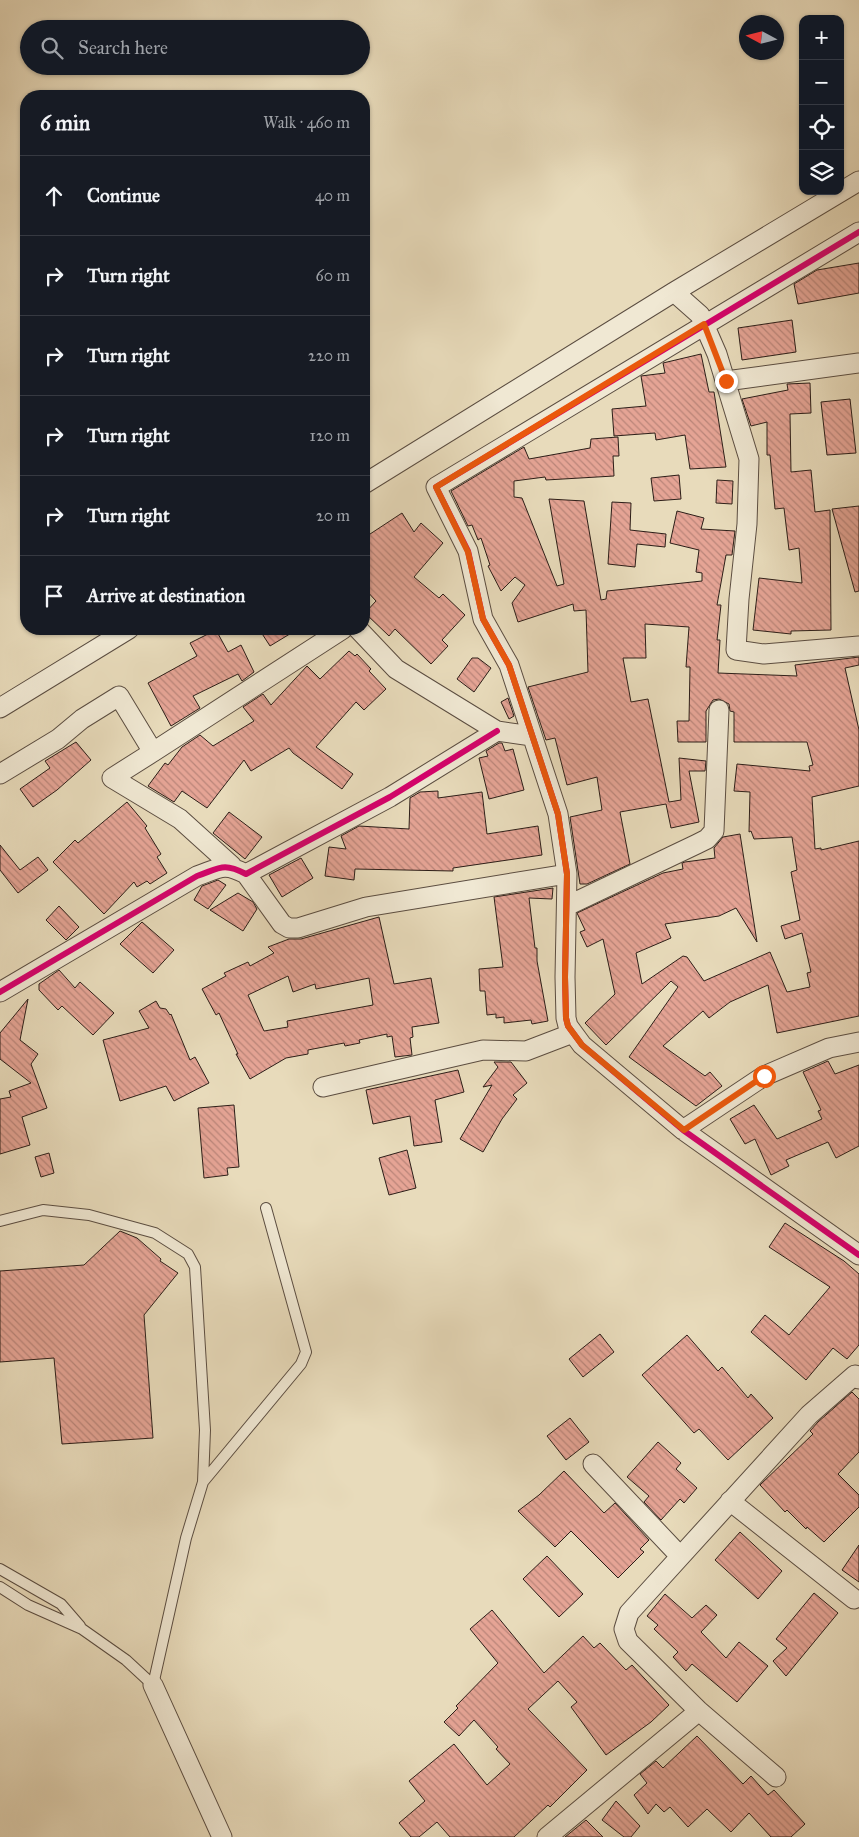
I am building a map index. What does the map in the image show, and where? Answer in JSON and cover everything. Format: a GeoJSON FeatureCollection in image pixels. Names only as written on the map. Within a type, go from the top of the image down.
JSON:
{"type":"FeatureCollection","features":[{"type":"Feature","properties":{"kind":"street"},"geometry":{"type":"LineString","coordinates":[[370,480],[674,292],[859,181]]}},
{"type":"Feature","properties":{"kind":"street"},"geometry":{"type":"LineString","coordinates":[[859,232],[436,487],[468,552],[483,619],[509,665],[558,814],[567,874],[566,1018],[573,1033],[582,1045],[684,1130],[859,1255]]}},
{"type":"Feature","properties":{"kind":"street"},"geometry":{"type":"LineString","coordinates":[[674,292],[700,314],[726,381],[749,459],[747,524],[736,650],[764,654],[859,646]]}},
{"type":"Feature","properties":{"kind":"street"},"geometry":{"type":"LineString","coordinates":[[726,381],[859,363]]}},
{"type":"Feature","properties":{"kind":"street"},"geometry":{"type":"LineString","coordinates":[[0,708],[119,635]]}},
{"type":"Feature","properties":{"kind":"street"},"geometry":{"type":"LineString","coordinates":[[334,635],[112,778],[180,820],[239,870],[282,924],[289,928],[298,928],[366,907],[567,874]]}},
{"type":"Feature","properties":{"kind":"street"},"geometry":{"type":"LineString","coordinates":[[364,635],[396,669],[497,731],[532,736]]}},
{"type":"Feature","properties":{"kind":"street"},"geometry":{"type":"LineString","coordinates":[[0,774],[58,739],[82,719],[119,696],[153,752]]}},
{"type":"Feature","properties":{"kind":"street"},"geometry":{"type":"LineString","coordinates":[[567,906],[707,839],[714,831],[719,710]]}},
{"type":"Feature","properties":{"kind":"street"},"geometry":{"type":"LineString","coordinates":[[0,992],[197,876],[225,866],[239,870],[390,797],[497,731]]}},
{"type":"Feature","properties":{"kind":"street"},"geometry":{"type":"LineString","coordinates":[[323,1086],[484,1050],[526,1051],[573,1033]]}},
{"type":"Feature","properties":{"kind":"street"},"geometry":{"type":"LineString","coordinates":[[684,1130],[764,1076],[829,1048],[859,1042]]}},
{"type":"Feature","properties":{"kind":"street"},"geometry":{"type":"LineString","coordinates":[[776,1777],[699,1711],[643,1657],[628,1641],[624,1629],[629,1613],[809,1415],[855,1375],[859,1379]]}},
{"type":"Feature","properties":{"kind":"street"},"geometry":{"type":"LineString","coordinates":[[593,1464],[680,1556]]}},
{"type":"Feature","properties":{"kind":"street"},"geometry":{"type":"LineString","coordinates":[[730,1501],[854,1599]]}},
{"type":"Feature","properties":{"kind":"street"},"geometry":{"type":"LineString","coordinates":[[153,1685],[222,1837]]}},
{"type":"Feature","properties":{"kind":"street"},"geometry":{"type":"LineString","coordinates":[[547,1837],[699,1711]]}},
{"type":"Feature","properties":{"kind":"lane"},"geometry":{"type":"LineString","coordinates":[[203,1482],[300,1364],[306,1352],[266,1208]]}},
{"type":"Feature","properties":{"kind":"lane"},"geometry":{"type":"LineString","coordinates":[[0,1221],[43,1210],[90,1215],[155,1233],[188,1254],[195,1267],[205,1430],[203,1482],[186,1538],[153,1685]]}},
{"type":"Feature","properties":{"kind":"lane"},"geometry":{"type":"LineString","coordinates":[[0,1569],[61,1604],[82,1629]]}},
{"type":"Feature","properties":{"kind":"lane"},"geometry":{"type":"LineString","coordinates":[[0,1587],[28,1605],[82,1629],[126,1660],[153,1685]]}},
{"type":"Feature","properties":{"kind":"building"},"geometry":{"type":"Polygon","coordinates":[[[859,263],[859,293],[798,304],[794,284],[817,270],[859,263]]]}},
{"type":"Feature","properties":{"kind":"building"},"geometry":{"type":"Polygon","coordinates":[[[792,320],[796,352],[742,360],[738,328],[792,320]]]}},
{"type":"Feature","properties":{"kind":"building"},"geometry":{"type":"Polygon","coordinates":[[[701,354],[709,392],[714,392],[726,467],[690,469],[685,435],[656,440],[655,433],[614,436],[612,409],[646,406],[641,376],[665,373],[663,363],[701,354]]]}},
{"type":"Feature","properties":{"kind":"building"},"geometry":{"type":"Polygon","coordinates":[[[810,383],[811,413],[790,414],[791,472],[811,470],[815,512],[830,510],[831,630],[791,631],[791,634],[753,630],[759,578],[802,583],[799,548],[789,550],[784,508],[775,509],[770,455],[767,455],[767,422],[751,426],[742,399],[788,390],[787,384],[810,383]]]}},
{"type":"Feature","properties":{"kind":"building"},"geometry":{"type":"Polygon","coordinates":[[[850,399],[856,453],[827,455],[821,402],[850,399]]]}},
{"type":"Feature","properties":{"kind":"building"},"geometry":{"type":"Polygon","coordinates":[[[618,437],[619,456],[613,456],[614,476],[546,480],[545,477],[514,481],[514,497],[522,498],[557,586],[564,584],[549,499],[584,501],[601,600],[606,599],[607,591],[702,581],[702,573],[696,572],[699,550],[670,543],[677,511],[704,518],[701,529],[735,531],[732,555],[726,555],[717,605],[721,605],[717,640],[720,640],[718,673],[797,676],[795,665],[859,657],[859,665],[845,668],[859,730],[859,786],[812,797],[815,849],[821,848],[821,850],[859,841],[859,1016],[777,1033],[768,985],[730,1002],[709,1018],[703,1011],[663,1046],[705,1076],[710,1072],[722,1086],[696,1106],[629,1057],[678,987],[671,981],[606,1045],[585,1023],[615,994],[603,939],[587,947],[580,932],[585,930],[577,913],[663,873],[683,869],[682,863],[715,858],[714,848],[723,837],[740,834],[757,942],[736,908],[719,916],[665,924],[671,938],[636,953],[642,984],[683,956],[687,957],[704,981],[770,952],[787,992],[810,987],[807,973],[811,972],[802,933],[785,939],[781,926],[800,920],[791,872],[797,870],[792,837],[754,839],[751,831],[749,832],[750,792],[734,791],[737,764],[810,771],[809,766],[813,765],[807,742],[734,742],[734,712],[730,711],[729,704],[719,699],[713,700],[706,711],[706,742],[678,742],[677,721],[689,721],[690,667],[686,667],[689,627],[645,624],[646,658],[623,658],[631,702],[648,699],[669,802],[681,800],[679,758],[706,761],[705,771],[689,771],[699,822],[671,828],[666,804],[620,812],[630,864],[587,884],[580,884],[570,817],[602,810],[597,777],[567,785],[555,738],[546,740],[528,687],[588,672],[586,610],[574,611],[573,604],[518,622],[512,603],[525,585],[515,577],[501,591],[488,566],[490,565],[481,538],[478,540],[472,525],[468,526],[451,491],[524,447],[529,459],[590,448],[591,439],[618,437]]]}},
{"type":"Feature","properties":{"kind":"building"},"geometry":{"type":"Polygon","coordinates":[[[679,475],[681,499],[654,501],[651,478],[679,475]]]}},
{"type":"Feature","properties":{"kind":"building"},"geometry":{"type":"Polygon","coordinates":[[[717,480],[733,481],[732,504],[716,503],[717,480]]]}},
{"type":"Feature","properties":{"kind":"building"},"geometry":{"type":"Polygon","coordinates":[[[612,502],[631,503],[630,530],[666,534],[665,547],[637,544],[635,567],[608,564],[612,502]]]}},
{"type":"Feature","properties":{"kind":"building"},"geometry":{"type":"Polygon","coordinates":[[[859,506],[859,591],[855,592],[832,509],[859,506]]]}},
{"type":"Feature","properties":{"kind":"building"},"geometry":{"type":"Polygon","coordinates":[[[402,513],[414,532],[421,523],[443,543],[414,577],[439,598],[443,594],[465,615],[442,640],[448,646],[431,664],[395,629],[389,636],[370,618],[370,608],[376,601],[370,594],[370,534],[402,513]]]}},
{"type":"Feature","properties":{"kind":"building"},"geometry":{"type":"Polygon","coordinates":[[[206,635],[219,635],[228,652],[241,645],[254,672],[242,681],[238,674],[193,696],[200,708],[171,726],[148,683],[197,656],[190,643],[206,635]]]}},
{"type":"Feature","properties":{"kind":"building"},"geometry":{"type":"Polygon","coordinates":[[[263,635],[288,635],[270,646],[263,635]]]}},
{"type":"Feature","properties":{"kind":"building"},"geometry":{"type":"Polygon","coordinates":[[[349,651],[355,656],[357,654],[371,669],[369,671],[386,689],[364,710],[356,702],[316,747],[353,774],[342,789],[293,753],[289,748],[251,771],[244,760],[207,808],[182,791],[174,802],[148,786],[165,763],[168,765],[182,747],[200,735],[213,746],[254,721],[243,707],[263,694],[271,705],[307,666],[320,679],[349,651]]]}},
{"type":"Feature","properties":{"kind":"building"},"geometry":{"type":"Polygon","coordinates":[[[472,658],[478,658],[491,668],[474,692],[457,679],[472,658]]]}},
{"type":"Feature","properties":{"kind":"building"},"geometry":{"type":"Polygon","coordinates":[[[508,698],[514,716],[509,719],[501,702],[508,698]]]}},
{"type":"Feature","properties":{"kind":"building"},"geometry":{"type":"Polygon","coordinates":[[[76,742],[91,760],[57,790],[33,807],[20,789],[50,768],[45,761],[76,742]]]}},
{"type":"Feature","properties":{"kind":"building"},"geometry":{"type":"Polygon","coordinates":[[[502,743],[505,751],[513,749],[524,790],[489,799],[479,758],[488,756],[486,751],[502,743]]]}},
{"type":"Feature","properties":{"kind":"building"},"geometry":{"type":"Polygon","coordinates":[[[438,791],[438,798],[482,792],[487,834],[538,826],[542,855],[453,868],[453,871],[355,869],[354,880],[325,876],[329,847],[346,849],[341,836],[359,826],[409,829],[410,798],[420,792],[438,791]]]}},
{"type":"Feature","properties":{"kind":"building"},"geometry":{"type":"Polygon","coordinates":[[[127,802],[147,826],[145,828],[161,854],[157,857],[167,873],[150,884],[147,881],[137,887],[134,882],[104,914],[53,862],[75,840],[78,843],[127,802]]]}},
{"type":"Feature","properties":{"kind":"building"},"geometry":{"type":"Polygon","coordinates":[[[229,812],[262,837],[245,859],[213,833],[229,812]]]}},
{"type":"Feature","properties":{"kind":"building"},"geometry":{"type":"Polygon","coordinates":[[[0,845],[20,870],[38,857],[48,870],[18,893],[0,870],[0,845]]]}},
{"type":"Feature","properties":{"kind":"building"},"geometry":{"type":"Polygon","coordinates":[[[301,858],[313,878],[282,897],[269,875],[301,858]]]}},
{"type":"Feature","properties":{"kind":"building"},"geometry":{"type":"Polygon","coordinates":[[[218,880],[226,885],[208,909],[194,900],[202,886],[218,880]]]}},
{"type":"Feature","properties":{"kind":"building"},"geometry":{"type":"Polygon","coordinates":[[[553,888],[552,899],[529,898],[535,948],[537,948],[537,961],[548,1021],[532,1024],[531,1020],[504,1023],[504,1017],[496,1018],[496,1014],[487,1015],[485,991],[480,991],[479,969],[503,967],[494,897],[553,888]]]}},
{"type":"Feature","properties":{"kind":"building"},"geometry":{"type":"Polygon","coordinates":[[[238,893],[253,902],[257,909],[243,931],[210,910],[238,893]]]}},
{"type":"Feature","properties":{"kind":"building"},"geometry":{"type":"Polygon","coordinates":[[[59,906],[79,927],[66,940],[46,920],[59,906]]]}},
{"type":"Feature","properties":{"kind":"building"},"geometry":{"type":"Polygon","coordinates":[[[379,917],[394,984],[431,978],[439,1023],[412,1027],[413,1037],[410,1038],[412,1055],[395,1057],[392,1036],[387,1037],[387,1034],[359,1040],[360,1043],[345,1046],[344,1043],[308,1050],[308,1054],[286,1058],[250,1079],[236,1054],[238,1054],[219,1013],[216,1015],[202,989],[226,976],[224,973],[248,962],[250,966],[274,953],[268,947],[289,939],[301,939],[379,917]],[[288,976],[248,995],[264,1031],[288,1027],[287,1021],[373,1005],[369,978],[316,989],[315,984],[293,992],[288,976]]]}},
{"type":"Feature","properties":{"kind":"building"},"geometry":{"type":"Polygon","coordinates":[[[142,922],[174,950],[153,973],[120,944],[142,922]]]}},
{"type":"Feature","properties":{"kind":"building"},"geometry":{"type":"Polygon","coordinates":[[[59,970],[75,988],[80,982],[114,1013],[93,1035],[62,1006],[58,1010],[39,990],[39,984],[59,970]]]}},
{"type":"Feature","properties":{"kind":"building"},"geometry":{"type":"Polygon","coordinates":[[[28,999],[20,1040],[38,1054],[31,1064],[47,1108],[22,1117],[30,1145],[0,1154],[0,1099],[11,1097],[9,1091],[31,1083],[0,1059],[0,1033],[28,999]]]}},
{"type":"Feature","properties":{"kind":"building"},"geometry":{"type":"Polygon","coordinates":[[[156,1001],[160,1008],[166,1009],[171,1014],[190,1060],[195,1057],[209,1083],[174,1101],[166,1086],[120,1101],[103,1040],[149,1028],[139,1011],[156,1001]]]}},
{"type":"Feature","properties":{"kind":"building"},"geometry":{"type":"Polygon","coordinates":[[[828,1061],[835,1074],[859,1065],[859,1146],[836,1158],[828,1142],[786,1160],[789,1166],[771,1175],[755,1139],[745,1144],[730,1119],[754,1105],[777,1139],[822,1119],[818,1111],[821,1110],[803,1072],[828,1061]]]}},
{"type":"Feature","properties":{"kind":"building"},"geometry":{"type":"Polygon","coordinates":[[[494,1062],[511,1062],[527,1083],[513,1095],[517,1099],[502,1119],[483,1152],[460,1139],[492,1085],[483,1087],[498,1067],[494,1062]]]}},
{"type":"Feature","properties":{"kind":"building"},"geometry":{"type":"Polygon","coordinates":[[[458,1070],[464,1092],[435,1100],[442,1142],[414,1146],[410,1116],[373,1124],[366,1090],[458,1070]]]}},
{"type":"Feature","properties":{"kind":"building"},"geometry":{"type":"Polygon","coordinates":[[[234,1105],[239,1167],[227,1168],[228,1175],[204,1178],[198,1108],[234,1105]]]}},
{"type":"Feature","properties":{"kind":"building"},"geometry":{"type":"Polygon","coordinates":[[[407,1150],[416,1188],[389,1195],[379,1158],[407,1150]]]}},
{"type":"Feature","properties":{"kind":"building"},"geometry":{"type":"Polygon","coordinates":[[[49,1153],[54,1173],[41,1177],[35,1157],[49,1153]]]}},
{"type":"Feature","properties":{"kind":"building"},"geometry":{"type":"Polygon","coordinates":[[[785,1223],[844,1261],[859,1274],[859,1345],[847,1359],[833,1348],[806,1380],[751,1332],[765,1315],[789,1335],[830,1287],[769,1247],[785,1223]]]}},
{"type":"Feature","properties":{"kind":"building"},"geometry":{"type":"Polygon","coordinates":[[[120,1231],[137,1238],[161,1259],[160,1261],[178,1273],[144,1315],[153,1438],[62,1444],[54,1358],[0,1362],[0,1271],[84,1265],[120,1231]]]}},
{"type":"Feature","properties":{"kind":"building"},"geometry":{"type":"Polygon","coordinates":[[[600,1334],[614,1352],[583,1377],[569,1359],[600,1334]]]}},
{"type":"Feature","properties":{"kind":"building"},"geometry":{"type":"Polygon","coordinates":[[[687,1335],[718,1371],[722,1367],[748,1398],[751,1394],[773,1418],[728,1460],[699,1429],[694,1433],[642,1375],[687,1335]]]}},
{"type":"Feature","properties":{"kind":"building"},"geometry":{"type":"Polygon","coordinates":[[[852,1392],[859,1399],[859,1452],[838,1474],[859,1495],[859,1507],[824,1542],[807,1527],[806,1529],[787,1510],[785,1512],[760,1485],[813,1434],[810,1431],[818,1422],[852,1392]]]}},
{"type":"Feature","properties":{"kind":"building"},"geometry":{"type":"Polygon","coordinates":[[[570,1418],[589,1442],[566,1460],[547,1436],[570,1418]]]}},
{"type":"Feature","properties":{"kind":"building"},"geometry":{"type":"Polygon","coordinates":[[[658,1442],[681,1463],[676,1469],[697,1488],[684,1503],[680,1499],[661,1520],[644,1502],[649,1496],[627,1477],[658,1442]]]}},
{"type":"Feature","properties":{"kind":"building"},"geometry":{"type":"Polygon","coordinates":[[[564,1471],[604,1513],[615,1503],[649,1540],[640,1549],[644,1552],[618,1578],[571,1531],[555,1547],[518,1511],[539,1495],[564,1471]]]}},
{"type":"Feature","properties":{"kind":"building"},"geometry":{"type":"Polygon","coordinates":[[[740,1532],[782,1571],[758,1599],[715,1560],[740,1532]]]}},
{"type":"Feature","properties":{"kind":"building"},"geometry":{"type":"Polygon","coordinates":[[[859,1545],[859,1582],[842,1570],[859,1545]]]}},
{"type":"Feature","properties":{"kind":"building"},"geometry":{"type":"Polygon","coordinates":[[[547,1556],[583,1594],[559,1617],[523,1579],[547,1556]]]}},
{"type":"Feature","properties":{"kind":"building"},"geometry":{"type":"Polygon","coordinates":[[[814,1593],[838,1613],[786,1676],[773,1661],[787,1648],[776,1639],[814,1593]]]}},
{"type":"Feature","properties":{"kind":"building"},"geometry":{"type":"Polygon","coordinates":[[[665,1594],[692,1618],[706,1605],[717,1615],[701,1632],[726,1658],[739,1642],[768,1666],[737,1702],[692,1664],[686,1671],[673,1657],[678,1652],[654,1629],[658,1625],[647,1616],[665,1594]]]}},
{"type":"Feature","properties":{"kind":"building"},"geometry":{"type":"Polygon","coordinates":[[[492,1610],[544,1673],[583,1636],[594,1648],[600,1643],[626,1670],[632,1665],[669,1705],[651,1722],[606,1755],[571,1707],[577,1702],[558,1681],[528,1709],[587,1770],[550,1807],[548,1805],[514,1837],[450,1837],[437,1822],[419,1837],[411,1837],[399,1823],[425,1801],[409,1781],[454,1744],[487,1785],[510,1764],[474,1720],[459,1736],[444,1722],[458,1708],[456,1706],[498,1663],[470,1629],[492,1610]]]}},
{"type":"Feature","properties":{"kind":"building"},"geometry":{"type":"Polygon","coordinates":[[[697,1736],[743,1784],[751,1776],[768,1795],[774,1790],[805,1824],[791,1837],[771,1837],[749,1813],[731,1832],[707,1809],[688,1827],[670,1807],[664,1812],[656,1804],[648,1814],[634,1795],[647,1783],[640,1774],[656,1761],[663,1768],[697,1736]]]}},
{"type":"Feature","properties":{"kind":"building"},"geometry":{"type":"Polygon","coordinates":[[[616,1801],[640,1826],[631,1837],[624,1837],[602,1820],[616,1801]]]}},
{"type":"Feature","properties":{"kind":"building"},"geometry":{"type":"Polygon","coordinates":[[[586,1820],[603,1837],[565,1837],[586,1820]]]}},
{"type":"Feature","properties":{"kind":"cycle path"},"geometry":{"type":"LineString","coordinates":[[859,232],[436,487],[468,551],[483,619],[509,665],[558,814],[567,874],[565,977],[566,1018],[568,1026],[582,1045],[683,1130],[859,1255]]}},
{"type":"Feature","properties":{"kind":"cycle path"},"geometry":{"type":"LineString","coordinates":[[0,992],[197,876],[226,867],[246,874],[390,797],[497,731]]}},
{"type":"Feature","properties":{"kind":"route"},"geometry":{"type":"LineString","coordinates":[[726,381],[704,324],[436,487],[468,552],[483,619],[509,665],[558,814],[567,874],[565,977],[566,1018],[568,1026],[582,1045],[648,1102],[684,1130],[764,1076]]}}]}
